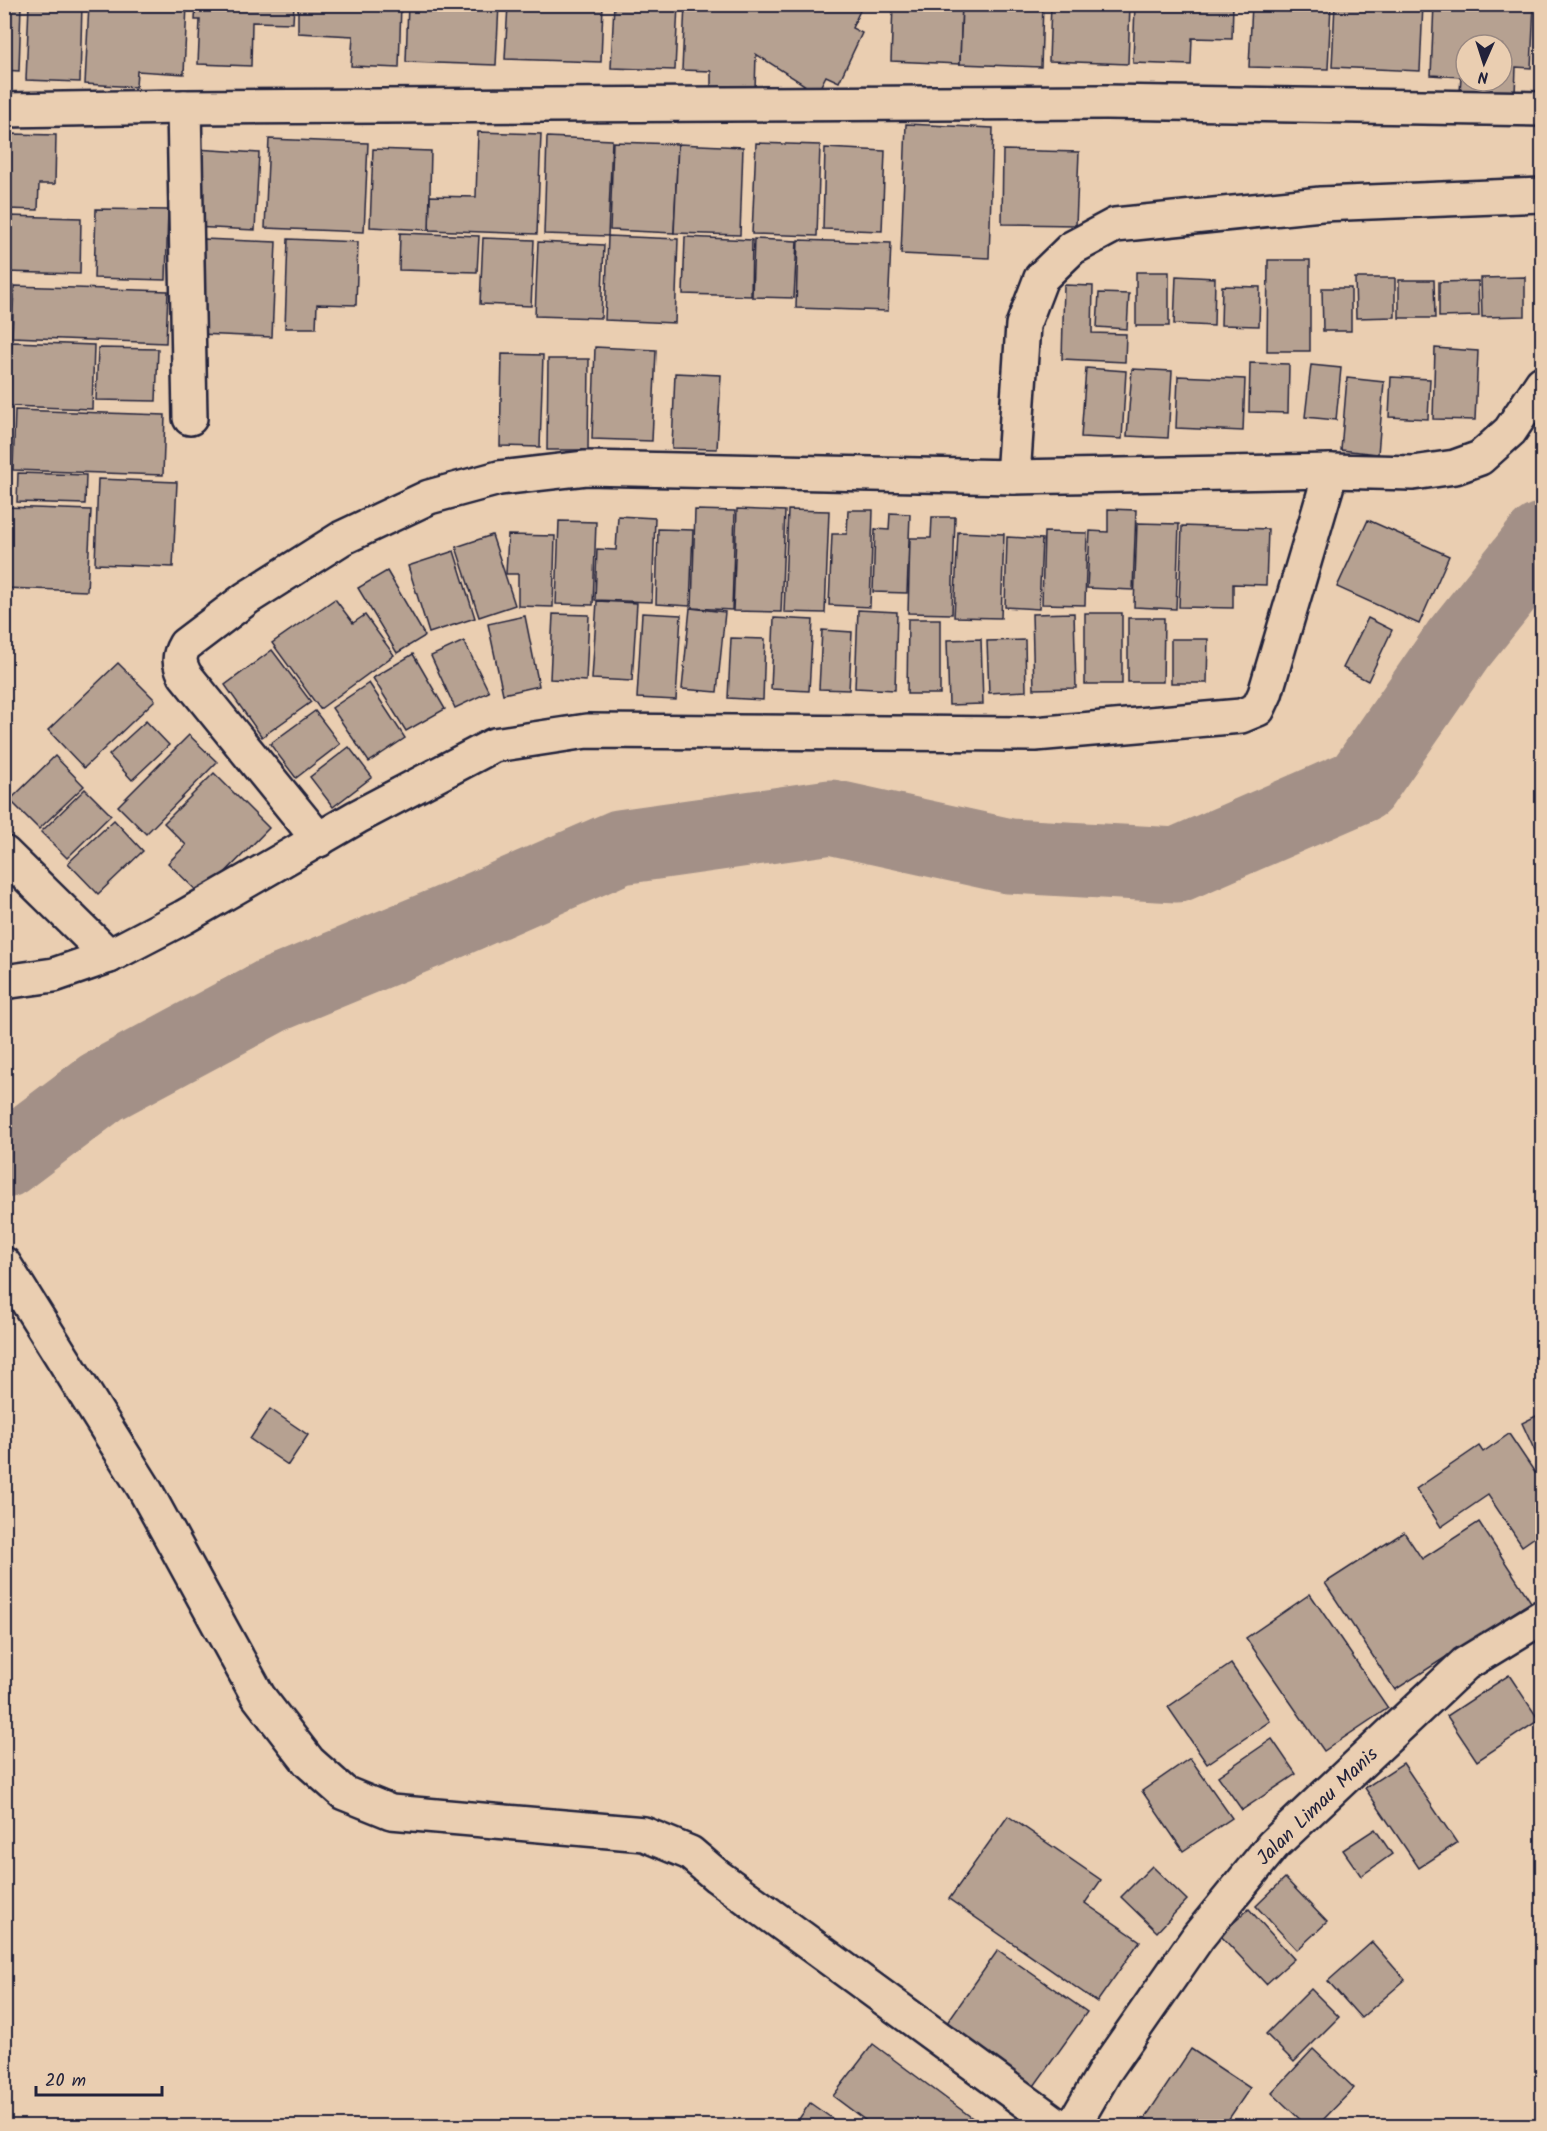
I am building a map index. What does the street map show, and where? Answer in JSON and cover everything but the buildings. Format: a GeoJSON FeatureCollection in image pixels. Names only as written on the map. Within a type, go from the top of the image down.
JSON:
{"type":"FeatureCollection","features":[{"type":"Feature","properties":{"kind":"street"},"geometry":{"type":"LineString","coordinates":[[4,110],[1106,102],[1542,109]]}},
{"type":"Feature","properties":{"kind":"street"},"geometry":{"type":"LineString","coordinates":[[184,107],[190,418]]}},
{"type":"Feature","properties":{"kind":"street"},"geometry":{"type":"LineString","coordinates":[[1013,477],[1023,325],[1041,278],[1072,248],[1115,225],[1321,204],[1542,195]]}},
{"type":"Feature","properties":{"kind":"street"},"geometry":{"type":"LineString","coordinates":[[319,840],[184,675],[180,654],[185,645],[247,598],[342,538],[429,498],[499,478],[586,468],[1013,477],[1331,471],[1413,473],[1455,467],[1480,458],[1510,431],[1542,383]]}},
{"type":"Feature","properties":{"kind":"street"},"geometry":{"type":"LineString","coordinates":[[4,982],[54,975],[109,956],[184,917],[357,817],[494,745],[587,731],[1035,734],[1241,716],[1258,709],[1265,694],[1331,471]]}},
{"type":"Feature","properties":{"kind":"street"},"geometry":{"type":"LineString","coordinates":[[4,853],[109,956]]}},
{"type":"Feature","properties":{"kind":"street"},"geometry":{"type":"LineString","coordinates":[[4,1264],[144,1488],[258,1696],[309,1761],[344,1792],[391,1812],[644,1834],[690,1853],[717,1876],[1059,2127]]}},
{"type":"Feature","properties":{"kind":"street","name":"Jalan Limau Manis"},"geometry":{"type":"LineString","coordinates":[[1072,2127],[1105,2071],[1198,1937],[1274,1845],[1465,1664],[1542,1617]]}},
{"type":"Feature","properties":{"kind":"waterway"},"geometry":{"type":"LineString","coordinates":[[4,1161],[102,1087],[271,996],[447,923],[620,847],[831,817],[1009,856],[1177,865],[1361,785],[1458,645],[1542,540]]}}]}
